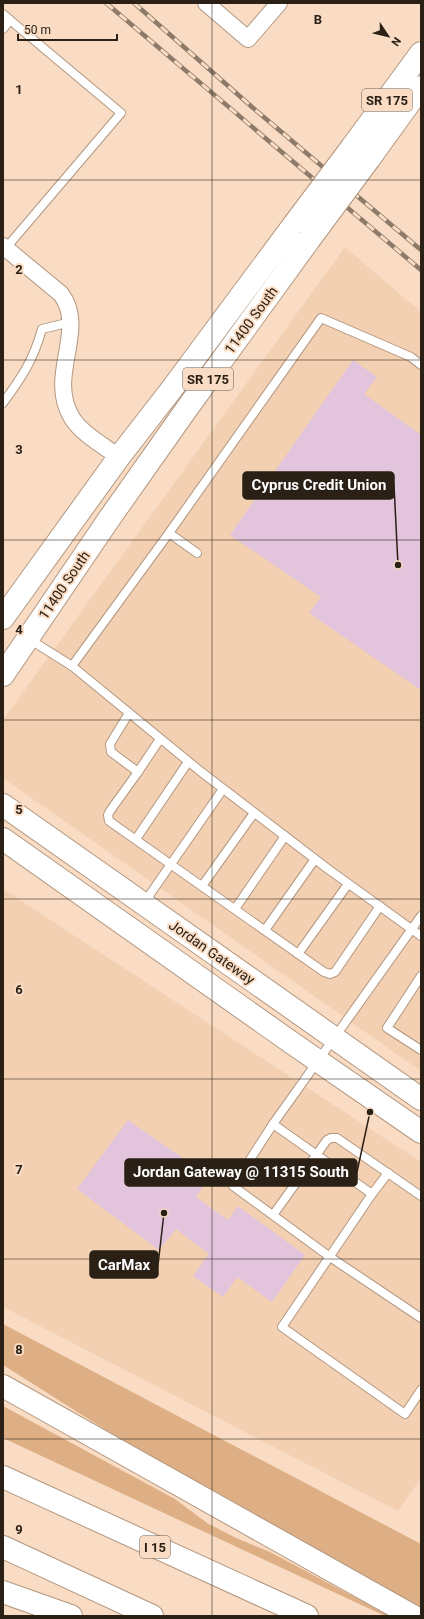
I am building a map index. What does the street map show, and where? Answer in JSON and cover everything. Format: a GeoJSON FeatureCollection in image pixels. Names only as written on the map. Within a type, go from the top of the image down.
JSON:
{"type":"FeatureCollection","features":[{"type":"Feature","properties":{"kind":"main road","name":"11400 South"},"geometry":{"type":"LineString","coordinates":[[3,675],[183,414],[309,240],[421,53]]}},
{"type":"Feature","properties":{"kind":"main road","name":"11400 South"},"geometry":{"type":"LineString","coordinates":[[3,618],[119,457],[171,390],[295,222],[421,87]]}},
{"type":"Feature","properties":{"kind":"main road","name":"Jordan Gateway"},"geometry":{"type":"LineString","coordinates":[[3,805],[421,1099]]}},
{"type":"Feature","properties":{"kind":"main road","name":"Jordan Gateway"},"geometry":{"type":"LineString","coordinates":[[3,839],[421,1132]]}},
{"type":"Feature","properties":{"kind":"main road"},"geometry":{"type":"LineString","coordinates":[[3,1386],[413,1616]]}},
{"type":"Feature","properties":{"kind":"main road","name":"I 15"},"geometry":{"type":"LineString","coordinates":[[3,1477],[307,1616]]}},
{"type":"Feature","properties":{"kind":"main road"},"geometry":{"type":"LineString","coordinates":[[3,1547],[152,1616]]}},
{"type":"Feature","properties":{"kind":"main road"},"geometry":{"type":"LineString","coordinates":[[3,1592],[71,1616]]}},
{"type":"Feature","properties":{"kind":"street"},"geometry":{"type":"LineString","coordinates":[[206,3],[248,39],[279,3]]}},
{"type":"Feature","properties":{"kind":"street"},"geometry":{"type":"LineString","coordinates":[[4,247],[60,294],[66,302],[70,311],[71,322],[62,376],[66,407],[72,419],[83,430],[119,457]]}},
{"type":"Feature","properties":{"kind":"lane"},"geometry":{"type":"LineString","coordinates":[[3,14],[121,113],[4,247]]}},
{"type":"Feature","properties":{"kind":"lane"},"geometry":{"type":"LineString","coordinates":[[3,28],[10,20]]}},
{"type":"Feature","properties":{"kind":"lane"},"geometry":{"type":"LineString","coordinates":[[72,666],[169,533],[321,318],[411,358],[421,365]]}},
{"type":"Feature","properties":{"kind":"lane"},"geometry":{"type":"LineString","coordinates":[[3,403],[24,373],[36,351],[42,329],[71,322]]}},
{"type":"Feature","properties":{"kind":"lane"},"geometry":{"type":"LineString","coordinates":[[169,533],[197,553]]}},
{"type":"Feature","properties":{"kind":"lane"},"geometry":{"type":"LineString","coordinates":[[28,638],[72,666],[188,762],[348,884],[421,936]]}},
{"type":"Feature","properties":{"kind":"lane"},"geometry":{"type":"LineString","coordinates":[[129,713],[110,744],[111,752],[138,772]]}},
{"type":"Feature","properties":{"kind":"lane"},"geometry":{"type":"LineString","coordinates":[[160,739],[108,815],[109,821],[298,954],[324,972],[330,974],[335,972],[380,906]]}},
{"type":"Feature","properties":{"kind":"lane"},"geometry":{"type":"LineString","coordinates":[[136,839],[188,762]]}},
{"type":"Feature","properties":{"kind":"lane"},"geometry":{"type":"LineString","coordinates":[[144,904],[223,789]]}},
{"type":"Feature","properties":{"kind":"lane"},"geometry":{"type":"LineString","coordinates":[[202,886],[254,813]]}},
{"type":"Feature","properties":{"kind":"lane"},"geometry":{"type":"LineString","coordinates":[[235,909],[285,836]]}},
{"type":"Feature","properties":{"kind":"lane"},"geometry":{"type":"LineString","coordinates":[[265,930],[316,859]]}},
{"type":"Feature","properties":{"kind":"lane"},"geometry":{"type":"LineString","coordinates":[[298,954],[348,884]]}},
{"type":"Feature","properties":{"kind":"lane"},"geometry":{"type":"LineString","coordinates":[[421,916],[335,1039],[273,1124],[233,1186],[330,1257],[421,1318]]}},
{"type":"Feature","properties":{"kind":"lane"},"geometry":{"type":"LineString","coordinates":[[421,976],[387,1028],[421,1050]]}},
{"type":"Feature","properties":{"kind":"lane"},"geometry":{"type":"LineString","coordinates":[[273,1124],[372,1194]]}},
{"type":"Feature","properties":{"kind":"lane"},"geometry":{"type":"LineString","coordinates":[[273,1216],[316,1154],[327,1140],[331,1138],[337,1138],[421,1196]]}},
{"type":"Feature","properties":{"kind":"lane"},"geometry":{"type":"LineString","coordinates":[[388,1173],[372,1194],[282,1327],[405,1414],[421,1390]]}},
{"type":"Feature","properties":{"kind":"shaded area"},"geometry":{"type":"Polygon","coordinates":[[[345,247],[421,312],[421,1071],[3,778],[3,720],[345,247]]]}},
{"type":"Feature","properties":{"kind":"shaded area"},"geometry":{"type":"Polygon","coordinates":[[[3,889],[421,1162],[421,1478],[398,1511],[3,1307],[3,889]]]}},
{"type":"Feature","properties":{"kind":"shaded area"},"geometry":{"type":"Polygon","coordinates":[[[3,1324],[421,1544],[421,1607],[177,1475],[3,1365],[3,1324]]]}},
{"type":"Feature","properties":{"kind":"shaded area"},"geometry":{"type":"Polygon","coordinates":[[[3,1406],[175,1499],[207,1523],[236,1538],[270,1552],[390,1616],[385,1616],[3,1438],[3,1406]]]}},
{"type":"Feature","properties":{"kind":"building"},"geometry":{"type":"Polygon","coordinates":[[[353,360],[377,377],[364,394],[421,435],[421,690],[309,613],[321,597],[230,535],[353,360]]]}},
{"type":"Feature","properties":{"kind":"building"},"geometry":{"type":"Polygon","coordinates":[[[128,1120],[210,1177],[196,1197],[228,1220],[238,1206],[305,1255],[272,1302],[237,1277],[223,1297],[193,1276],[209,1254],[176,1229],[159,1250],[77,1189],[128,1120]]]}},
{"type":"Feature","properties":{"kind":"railway"},"geometry":{"type":"LineString","coordinates":[[106,3],[421,270]]}},
{"type":"Feature","properties":{"kind":"railway"},"geometry":{"type":"LineString","coordinates":[[134,3],[252,107],[421,250]]}},
{"type":"Feature","properties":{"kind":"place","name":"Cyprus Credit Union"},"geometry":{"type":"Point","coordinates":[398,565]}},
{"type":"Feature","properties":{"kind":"place","name":"Jordan Gateway @ 11315 South"},"geometry":{"type":"Point","coordinates":[370,1112]}},
{"type":"Feature","properties":{"kind":"place","name":"CarMax"},"geometry":{"type":"Point","coordinates":[164,1213]}}]}
